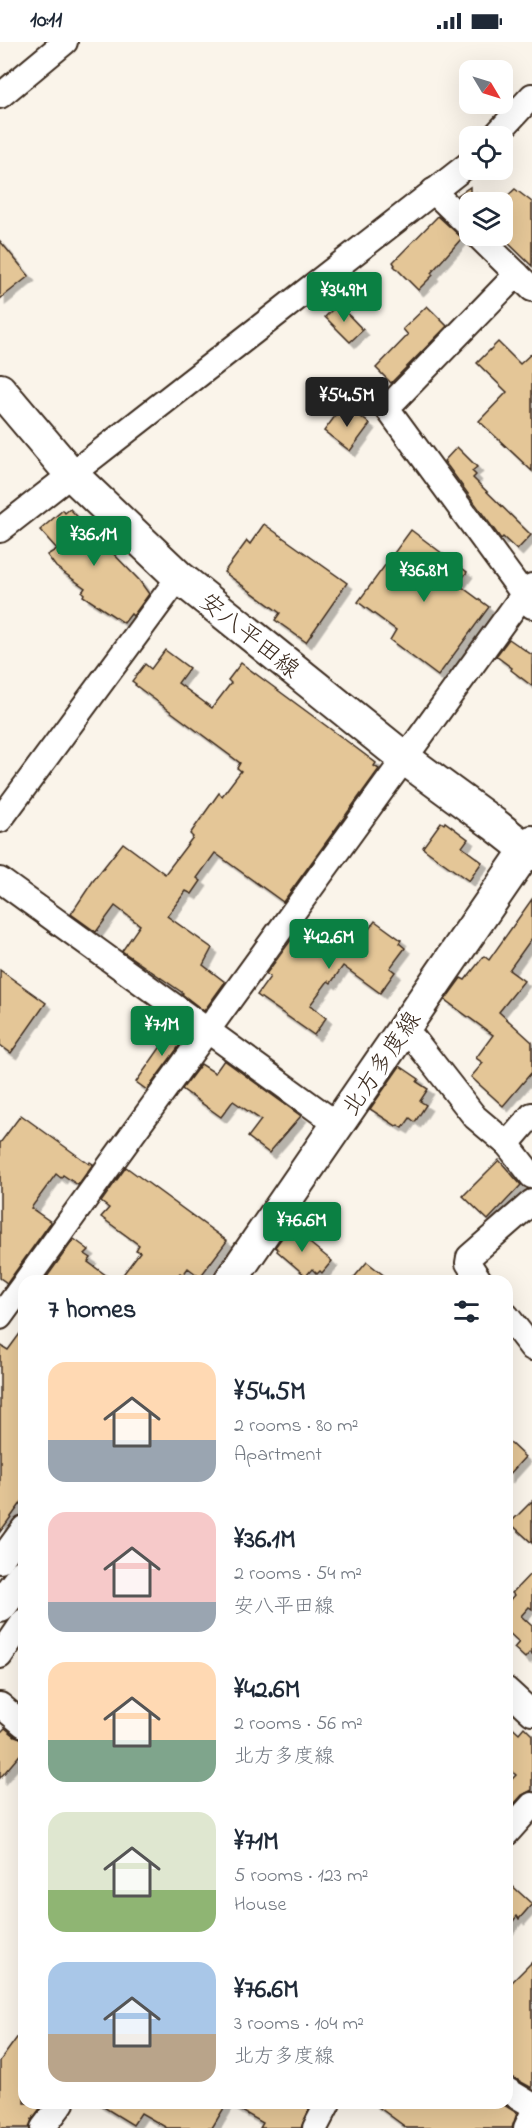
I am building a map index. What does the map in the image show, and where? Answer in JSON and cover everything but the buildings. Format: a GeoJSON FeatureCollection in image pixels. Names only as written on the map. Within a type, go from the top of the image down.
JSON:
{"type":"FeatureCollection","features":[{"type":"Feature","properties":{"kind":"main road","name":"安八平田線"},"geometry":{"type":"LineString","coordinates":[[0,390],[71,474],[179,577],[404,758],[530,848]]}},
{"type":"Feature","properties":{"kind":"main road","name":"北方多度線"},"geometry":{"type":"LineString","coordinates":[[234,1275],[530,848]]}},
{"type":"Feature","properties":{"kind":"main road"},"geometry":{"type":"LineString","coordinates":[[0,1606],[18,1583]]}},
{"type":"Feature","properties":{"kind":"street"},"geometry":{"type":"LineString","coordinates":[[0,96],[65,42]]}},
{"type":"Feature","properties":{"kind":"street"},"geometry":{"type":"LineString","coordinates":[[504,126],[532,96]]}},
{"type":"Feature","properties":{"kind":"street"},"geometry":{"type":"LineString","coordinates":[[0,530],[459,172]]}},
{"type":"Feature","properties":{"kind":"street"},"geometry":{"type":"LineString","coordinates":[[434,191],[459,216]]}},
{"type":"Feature","properties":{"kind":"street"},"geometry":{"type":"LineString","coordinates":[[30,1275],[404,758],[529,596],[387,408],[524,281],[488,246]]}},
{"type":"Feature","properties":{"kind":"street"},"geometry":{"type":"LineString","coordinates":[[0,820],[179,577]]}},
{"type":"Feature","properties":{"kind":"street"},"geometry":{"type":"LineString","coordinates":[[0,880],[338,1125]]}},
{"type":"Feature","properties":{"kind":"street"},"geometry":{"type":"LineString","coordinates":[[403,1030],[414,1039],[475,1117],[507,1144],[532,1176]]}},
{"type":"Feature","properties":{"kind":"street"},"geometry":{"type":"LineString","coordinates":[[507,1144],[532,1115]]}},
{"type":"Feature","properties":{"kind":"street"},"geometry":{"type":"LineString","coordinates":[[476,1275],[468,1263],[469,1257],[532,1202]]}},
{"type":"Feature","properties":{"kind":"street"},"geometry":{"type":"LineString","coordinates":[[8,1313],[18,1295]]}},
{"type":"Feature","properties":{"kind":"street"},"geometry":{"type":"LineString","coordinates":[[513,1327],[532,1348]]}},
{"type":"Feature","properties":{"kind":"street"},"geometry":{"type":"LineString","coordinates":[[0,1561],[18,1536]]}},
{"type":"Feature","properties":{"kind":"street"},"geometry":{"type":"LineString","coordinates":[[0,1656],[18,1630]]}},
{"type":"Feature","properties":{"kind":"street"},"geometry":{"type":"LineString","coordinates":[[513,1696],[532,1713]]}},
{"type":"Feature","properties":{"kind":"street"},"geometry":{"type":"LineString","coordinates":[[0,1705],[18,1720]]}},
{"type":"Feature","properties":{"kind":"street"},"geometry":{"type":"LineString","coordinates":[[513,1826],[532,1805]]}},
{"type":"Feature","properties":{"kind":"street"},"geometry":{"type":"LineString","coordinates":[[513,2094],[532,2105]]}},
{"type":"Feature","properties":{"kind":"street"},"geometry":{"type":"LineString","coordinates":[[43,2128],[58,2109]]}},
{"type":"Feature","properties":{"kind":"street"},"geometry":{"type":"LineString","coordinates":[[315,2128],[325,2109]]}},
{"type":"Feature","properties":{"kind":"street"},"geometry":{"type":"LineString","coordinates":[[526,2128],[532,2115]]}}]}
